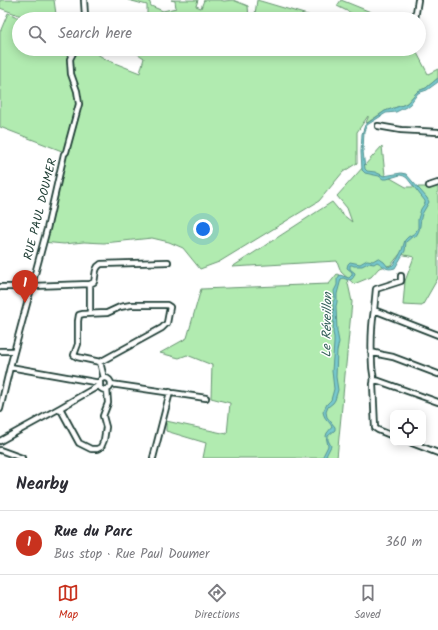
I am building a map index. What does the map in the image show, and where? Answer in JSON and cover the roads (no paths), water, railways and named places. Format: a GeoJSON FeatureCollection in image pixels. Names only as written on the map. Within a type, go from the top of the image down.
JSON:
{"type":"FeatureCollection","features":[{"type":"Feature","properties":{"kind":"street"},"geometry":{"type":"LineString","coordinates":[[84,0],[86,12]]}},
{"type":"Feature","properties":{"kind":"street"},"geometry":{"type":"LineString","coordinates":[[416,12],[418,0]]}},
{"type":"Feature","properties":{"kind":"street","name":"RUE PAUL DOUMER"},"geometry":{"type":"LineString","coordinates":[[0,409],[47,229],[64,154],[66,152],[79,104],[77,91],[71,74],[71,56]]}},
{"type":"Feature","properties":{"kind":"street"},"geometry":{"type":"LineString","coordinates":[[378,126],[401,130],[438,132]]}},
{"type":"Feature","properties":{"kind":"street"},"geometry":{"type":"LineString","coordinates":[[429,186],[438,183]]}},
{"type":"Feature","properties":{"kind":"street"},"geometry":{"type":"LineString","coordinates":[[0,287],[90,284],[94,282],[96,270],[101,264],[168,262]]}},
{"type":"Feature","properties":{"kind":"street"},"geometry":{"type":"LineString","coordinates":[[390,435],[375,428],[374,423],[372,327],[376,289],[401,281],[401,276]]}},
{"type":"Feature","properties":{"kind":"street"},"geometry":{"type":"LineString","coordinates":[[90,284],[90,313]]}},
{"type":"Feature","properties":{"kind":"street"},"geometry":{"type":"LineString","coordinates":[[167,304],[170,307],[167,323],[162,328],[100,362],[77,358],[74,355],[78,344],[78,321],[80,315],[90,313],[107,313],[120,307],[132,305],[167,304]]}},
{"type":"Feature","properties":{"kind":"street"},"geometry":{"type":"LineString","coordinates":[[374,310],[438,335]]}},
{"type":"Feature","properties":{"kind":"street"},"geometry":{"type":"LineString","coordinates":[[0,351],[14,351]]}},
{"type":"Feature","properties":{"kind":"street"},"geometry":{"type":"LineString","coordinates":[[372,352],[383,356],[393,357],[438,374]]}},
{"type":"Feature","properties":{"kind":"street"},"geometry":{"type":"LineString","coordinates":[[100,362],[104,378]]}},
{"type":"Feature","properties":{"kind":"street"},"geometry":{"type":"LineString","coordinates":[[10,367],[100,384],[104,390],[107,389]]}},
{"type":"Feature","properties":{"kind":"street"},"geometry":{"type":"LineString","coordinates":[[0,442],[100,384],[104,378]]}},
{"type":"Feature","properties":{"kind":"street"},"geometry":{"type":"LineString","coordinates":[[104,378],[110,380],[111,384]]}},
{"type":"Feature","properties":{"kind":"street"},"geometry":{"type":"LineString","coordinates":[[374,380],[438,402]]}},
{"type":"Feature","properties":{"kind":"street"},"geometry":{"type":"LineString","coordinates":[[60,408],[79,443],[91,449],[97,449],[101,447],[104,440],[106,427],[103,416],[108,403],[107,389],[111,384]]}},
{"type":"Feature","properties":{"kind":"street"},"geometry":{"type":"LineString","coordinates":[[111,384],[206,398]]}},
{"type":"Feature","properties":{"kind":"street"},"geometry":{"type":"LineString","coordinates":[[153,458],[170,392]]}},
{"type":"Feature","properties":{"kind":"street"},"geometry":{"type":"LineString","coordinates":[[420,446],[438,453]]}},
{"type":"Feature","properties":{"kind":"street"},"geometry":{"type":"LineString","coordinates":[[0,450],[22,458]]}},
{"type":"Feature","properties":{"kind":"water"},"geometry":{"type":"Polygon","coordinates":[[[438,78],[438,82],[427,90],[418,93],[406,107],[396,112],[386,113],[367,125],[364,131],[363,151],[365,169],[384,176],[401,173],[406,174],[429,202],[422,214],[419,231],[415,237],[413,236],[406,242],[405,251],[395,268],[387,268],[377,262],[374,264],[368,263],[362,266],[350,265],[350,269],[355,273],[353,278],[349,280],[343,278],[341,279],[337,294],[336,306],[339,342],[337,351],[336,377],[338,390],[335,400],[328,407],[326,412],[327,417],[335,427],[335,430],[328,436],[331,446],[325,458],[322,458],[328,446],[326,436],[332,427],[323,412],[331,400],[334,389],[332,371],[334,343],[333,302],[335,298],[334,291],[337,285],[337,279],[340,275],[349,278],[352,275],[352,272],[347,268],[350,262],[360,264],[367,260],[373,261],[378,258],[388,267],[393,265],[402,250],[405,240],[415,233],[418,228],[418,219],[421,209],[425,203],[425,201],[404,176],[400,175],[383,179],[379,176],[365,173],[362,170],[362,134],[365,125],[385,111],[407,103],[418,91],[426,88],[438,78]]]}},
{"type":"Feature","properties":{"kind":"place","name":"Rue du Parc"},"geometry":{"type":"Point","coordinates":[25,303]}},
{"type":"Feature","properties":{"kind":"water label","name":"Le Réveillon"},"geometry":{"type":"Point","coordinates":[326,325]}}]}
